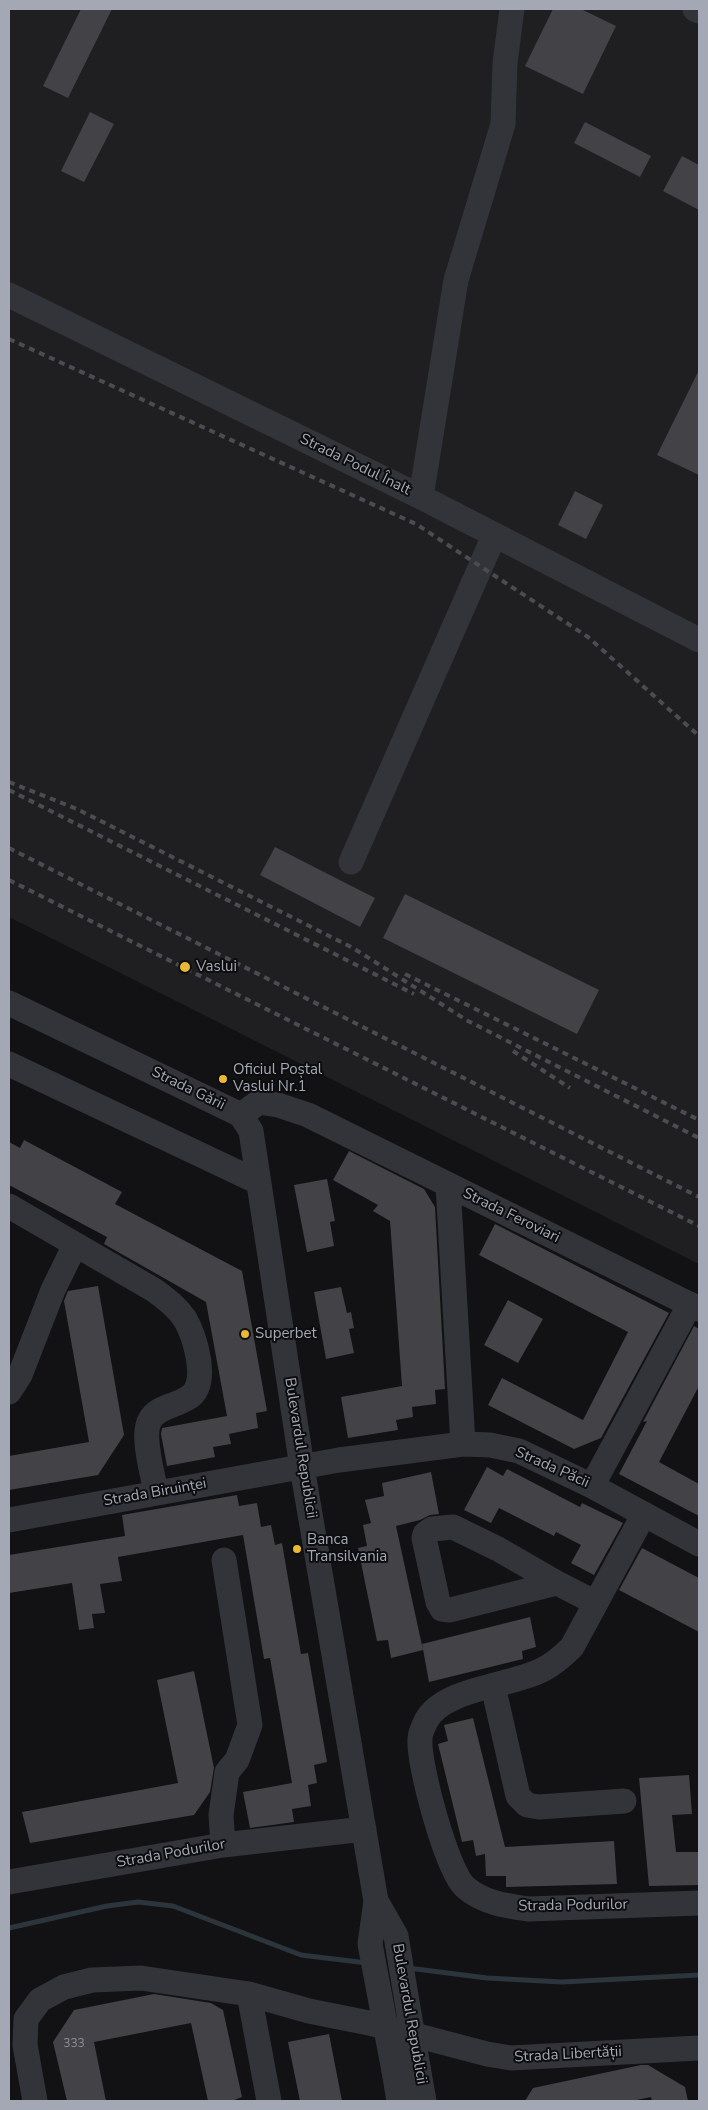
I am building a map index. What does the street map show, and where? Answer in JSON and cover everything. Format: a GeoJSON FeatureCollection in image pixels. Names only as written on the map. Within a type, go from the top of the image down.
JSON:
{"type":"FeatureCollection","features":[{"type":"Feature","properties":{"kind":"street"},"geometry":{"type":"LineString","coordinates":[[421,497],[456,280],[503,124],[505,63],[512,9]]}},
{"type":"Feature","properties":{"kind":"street"},"geometry":{"type":"LineString","coordinates":[[695,9],[699,11]]}},
{"type":"Feature","properties":{"kind":"street","name":"Strada Podul Înalt"},"geometry":{"type":"LineString","coordinates":[[9,295],[421,497],[699,640]]}},
{"type":"Feature","properties":{"kind":"street"},"geometry":{"type":"LineString","coordinates":[[351,862],[494,536]]}},
{"type":"Feature","properties":{"kind":"street","name":"Strada Gării"},"geometry":{"type":"LineString","coordinates":[[9,1002],[241,1115],[259,1102],[267,1102],[308,1115],[448,1185]]}},
{"type":"Feature","properties":{"kind":"street"},"geometry":{"type":"LineString","coordinates":[[9,1064],[258,1182]]}},
{"type":"Feature","properties":{"kind":"street","name":"Bulevardul Republicii"},"geometry":{"type":"LineString","coordinates":[[241,1115],[251,1131],[302,1467],[376,1901],[370,1944],[399,2101]]}},
{"type":"Feature","properties":{"kind":"street","name":"Strada Feroviari"},"geometry":{"type":"LineString","coordinates":[[463,1444],[448,1185],[695,1306]]}},
{"type":"Feature","properties":{"kind":"street"},"geometry":{"type":"LineString","coordinates":[[9,1206],[129,1274],[172,1303],[185,1320],[194,1345],[201,1374],[199,1384],[193,1394],[185,1400],[160,1410],[150,1420],[147,1429],[147,1444],[156,1492]]}},
{"type":"Feature","properties":{"kind":"street"},"geometry":{"type":"LineString","coordinates":[[9,1392],[20,1374],[52,1290],[75,1244]]}},
{"type":"Feature","properties":{"kind":"street"},"geometry":{"type":"LineString","coordinates":[[592,1486],[695,1306]]}},
{"type":"Feature","properties":{"kind":"street","name":"Strada Păcii"},"geometry":{"type":"LineString","coordinates":[[302,1467],[463,1444],[490,1445],[519,1451],[592,1486],[699,1544]]}},
{"type":"Feature","properties":{"kind":"street","name":"Strada Biruinței"},"geometry":{"type":"LineString","coordinates":[[9,1520],[302,1467]]}},
{"type":"Feature","properties":{"kind":"street","name":"Strada Podurilor"},"geometry":{"type":"LineString","coordinates":[[644,1514],[572,1647],[561,1658],[542,1670],[493,1686],[474,1690],[439,1705],[426,1720],[420,1739],[431,1802],[452,1866],[464,1886],[481,1897],[504,1906],[529,1909],[699,1903]]}},
{"type":"Feature","properties":{"kind":"street"},"geometry":{"type":"LineString","coordinates":[[557,1583],[450,1610],[442,1609],[438,1602],[424,1538],[425,1534],[432,1529],[453,1527],[596,1602]]}},
{"type":"Feature","properties":{"kind":"street"},"geometry":{"type":"LineString","coordinates":[[223,1845],[221,1815],[227,1772],[237,1760],[250,1724],[224,1560]]}},
{"type":"Feature","properties":{"kind":"street"},"geometry":{"type":"LineString","coordinates":[[493,1686],[518,1796],[527,1805],[539,1807],[624,1801]]}},
{"type":"Feature","properties":{"kind":"street","name":"Strada Podurilor"},"geometry":{"type":"LineString","coordinates":[[9,1882],[223,1845],[364,1829]]}},
{"type":"Feature","properties":{"kind":"street","name":"Bulevardul Republicii"},"geometry":{"type":"LineString","coordinates":[[376,1901],[396,1936],[424,2101]]}},
{"type":"Feature","properties":{"kind":"street","name":"Strada Libertății"},"geometry":{"type":"LineString","coordinates":[[35,2101],[25,2045],[26,2019],[40,2000],[64,1987],[92,1980],[141,1978],[248,1994],[309,2011],[369,2023],[487,2054],[511,2058],[699,2048]]}},
{"type":"Feature","properties":{"kind":"street"},"geometry":{"type":"LineString","coordinates":[[248,1994],[269,2101]]}},
{"type":"Feature","properties":{"kind":"shaded area"},"geometry":{"type":"Polygon","coordinates":[[[9,9],[699,9],[699,1264],[9,917],[9,9]]]}},
{"type":"Feature","properties":{"kind":"building"},"geometry":{"type":"Polygon","coordinates":[[[81,9],[112,9],[68,98],[43,86],[81,9]]]}},
{"type":"Feature","properties":{"kind":"building"},"geometry":{"type":"Polygon","coordinates":[[[553,9],[581,9],[616,26],[583,94],[525,66],[553,9]]]}},
{"type":"Feature","properties":{"kind":"building"},"geometry":{"type":"Polygon","coordinates":[[[90,112],[114,124],[84,182],[61,171],[90,112]]]}},
{"type":"Feature","properties":{"kind":"building"},"geometry":{"type":"Polygon","coordinates":[[[585,122],[651,156],[640,177],[574,143],[585,122]]]}},
{"type":"Feature","properties":{"kind":"building"},"geometry":{"type":"Polygon","coordinates":[[[682,156],[699,165],[699,210],[663,191],[682,156]]]}},
{"type":"Feature","properties":{"kind":"building"},"geometry":{"type":"Polygon","coordinates":[[[699,370],[699,475],[657,455],[699,370]]]}},
{"type":"Feature","properties":{"kind":"building"},"geometry":{"type":"Polygon","coordinates":[[[575,491],[603,505],[586,539],[558,525],[575,491]]]}},
{"type":"Feature","properties":{"kind":"building"},"geometry":{"type":"Polygon","coordinates":[[[275,847],[375,898],[360,927],[260,875],[275,847]]]}},
{"type":"Feature","properties":{"kind":"building"},"geometry":{"type":"Polygon","coordinates":[[[405,894],[599,990],[577,1034],[383,938],[405,894]]]}},
{"type":"Feature","properties":{"kind":"building"},"geometry":{"type":"Polygon","coordinates":[[[24,1140],[122,1192],[115,1204],[242,1271],[267,1411],[256,1413],[258,1428],[229,1434],[231,1444],[213,1447],[215,1457],[167,1466],[161,1434],[162,1428],[227,1416],[206,1302],[104,1244],[107,1237],[9,1185],[9,1142],[20,1148],[24,1140]]]}},
{"type":"Feature","properties":{"kind":"building"},"geometry":{"type":"Polygon","coordinates":[[[349,1151],[424,1189],[435,1207],[445,1389],[435,1390],[436,1404],[412,1407],[413,1417],[396,1420],[398,1430],[348,1438],[341,1397],[402,1386],[390,1221],[373,1211],[378,1205],[333,1180],[349,1151]]]}},
{"type":"Feature","properties":{"kind":"building"},"geometry":{"type":"Polygon","coordinates":[[[327,1179],[335,1221],[330,1222],[334,1246],[307,1252],[294,1185],[327,1179]]]}},
{"type":"Feature","properties":{"kind":"building"},"geometry":{"type":"Polygon","coordinates":[[[495,1224],[669,1313],[601,1438],[574,1449],[488,1405],[502,1378],[583,1420],[628,1332],[479,1255],[495,1224]]]}},
{"type":"Feature","properties":{"kind":"building"},"geometry":{"type":"Polygon","coordinates":[[[98,1286],[124,1435],[98,1475],[9,1490],[9,1456],[89,1442],[64,1301],[68,1291],[98,1286]]]}},
{"type":"Feature","properties":{"kind":"building"},"geometry":{"type":"Polygon","coordinates":[[[341,1287],[347,1313],[351,1312],[354,1328],[349,1329],[354,1353],[326,1359],[314,1292],[341,1287]]]}},
{"type":"Feature","properties":{"kind":"building"},"geometry":{"type":"Polygon","coordinates":[[[508,1300],[543,1319],[518,1363],[484,1345],[508,1300]]]}},
{"type":"Feature","properties":{"kind":"building"},"geometry":{"type":"Polygon","coordinates":[[[694,1326],[699,1329],[699,1386],[659,1462],[699,1484],[699,1516],[619,1474],[647,1421],[643,1422],[694,1326]]]}},
{"type":"Feature","properties":{"kind":"building"},"geometry":{"type":"Polygon","coordinates":[[[487,1467],[503,1476],[507,1469],[580,1507],[582,1503],[623,1523],[594,1575],[571,1563],[581,1545],[556,1532],[554,1536],[499,1508],[491,1523],[464,1510],[487,1467]]]}},
{"type":"Feature","properties":{"kind":"building"},"geometry":{"type":"Polygon","coordinates":[[[431,1472],[439,1514],[396,1526],[423,1650],[391,1658],[388,1640],[377,1641],[358,1548],[367,1546],[363,1525],[371,1523],[365,1500],[384,1496],[382,1483],[431,1472]]]}},
{"type":"Feature","properties":{"kind":"building"},"geometry":{"type":"Polygon","coordinates":[[[237,1495],[239,1506],[257,1503],[261,1527],[271,1525],[275,1545],[282,1543],[301,1654],[308,1653],[327,1762],[314,1765],[317,1783],[308,1785],[311,1806],[292,1809],[294,1822],[250,1828],[243,1792],[292,1783],[270,1658],[264,1659],[243,1535],[118,1557],[122,1581],[100,1584],[105,1613],[92,1614],[94,1628],[79,1630],[72,1583],[9,1593],[9,1555],[125,1536],[122,1515],[237,1495]]]}},
{"type":"Feature","properties":{"kind":"building"},"geometry":{"type":"Polygon","coordinates":[[[642,1548],[699,1578],[699,1632],[619,1590],[642,1548]]]}},
{"type":"Feature","properties":{"kind":"building"},"geometry":{"type":"Polygon","coordinates":[[[530,1617],[536,1647],[522,1651],[523,1659],[429,1682],[422,1644],[530,1617]]]}},
{"type":"Feature","properties":{"kind":"building"},"geometry":{"type":"Polygon","coordinates":[[[194,1671],[214,1768],[210,1792],[194,1815],[30,1843],[22,1812],[178,1783],[157,1680],[194,1671]]]}},
{"type":"Feature","properties":{"kind":"building"},"geometry":{"type":"Polygon","coordinates":[[[473,1718],[505,1847],[614,1841],[617,1884],[506,1887],[506,1876],[486,1876],[485,1854],[476,1856],[473,1840],[462,1842],[438,1744],[448,1741],[444,1725],[473,1718]]]}},
{"type":"Feature","properties":{"kind":"building"},"geometry":{"type":"Polygon","coordinates":[[[689,1775],[692,1814],[672,1815],[676,1852],[699,1852],[699,1885],[649,1886],[639,1778],[689,1775]]]}},
{"type":"Feature","properties":{"kind":"building"},"geometry":{"type":"Polygon","coordinates":[[[154,1994],[211,2003],[223,2010],[242,2097],[232,2101],[208,2101],[191,2023],[94,2042],[106,2101],[67,2101],[53,2042],[74,2010],[154,1994]]]}},
{"type":"Feature","properties":{"kind":"building"},"geometry":{"type":"Polygon","coordinates":[[[329,2034],[342,2101],[300,2101],[288,2042],[329,2034]]]}},
{"type":"Feature","properties":{"kind":"building"},"geometry":{"type":"Polygon","coordinates":[[[648,2065],[685,2087],[688,2101],[652,2101],[651,2097],[632,2101],[525,2101],[533,2088],[648,2065]]]}},
{"type":"Feature","properties":{"kind":"waterway"},"geometry":{"type":"LineString","coordinates":[[9,1928],[107,1906],[138,1902],[173,1906],[301,1955],[367,1963]]}},
{"type":"Feature","properties":{"kind":"waterway"},"geometry":{"type":"LineString","coordinates":[[408,1968],[487,1978],[562,1982],[699,1975]]}},
{"type":"Feature","properties":{"kind":"railway"},"geometry":{"type":"LineString","coordinates":[[9,339],[416,524],[588,637],[699,736]]}},
{"type":"Feature","properties":{"kind":"railway"},"geometry":{"type":"LineString","coordinates":[[9,782],[77,809],[353,948],[468,1021],[699,1138]]}},
{"type":"Feature","properties":{"kind":"railway"},"geometry":{"type":"LineString","coordinates":[[9,790],[414,994]]}},
{"type":"Feature","properties":{"kind":"railway"},"geometry":{"type":"LineString","coordinates":[[9,848],[699,1197]]}},
{"type":"Feature","properties":{"kind":"railway"},"geometry":{"type":"LineString","coordinates":[[9,880],[699,1226]]}},
{"type":"Feature","properties":{"kind":"railway"},"geometry":{"type":"LineString","coordinates":[[405,974],[699,1120]]}},
{"type":"Feature","properties":{"kind":"railway"},"geometry":{"type":"LineString","coordinates":[[513,1051],[570,1088]]}},
{"type":"Feature","properties":{"kind":"place","name":"Vaslui"},"geometry":{"type":"Point","coordinates":[185,967]}},
{"type":"Feature","properties":{"kind":"place","name":"Oficiul Poștal Vaslui Nr.1"},"geometry":{"type":"Point","coordinates":[223,1079]}},
{"type":"Feature","properties":{"kind":"place","name":"Superbet"},"geometry":{"type":"Point","coordinates":[245,1334]}},
{"type":"Feature","properties":{"kind":"place","name":"Banca Transilvania"},"geometry":{"type":"Point","coordinates":[297,1549]}}]}
